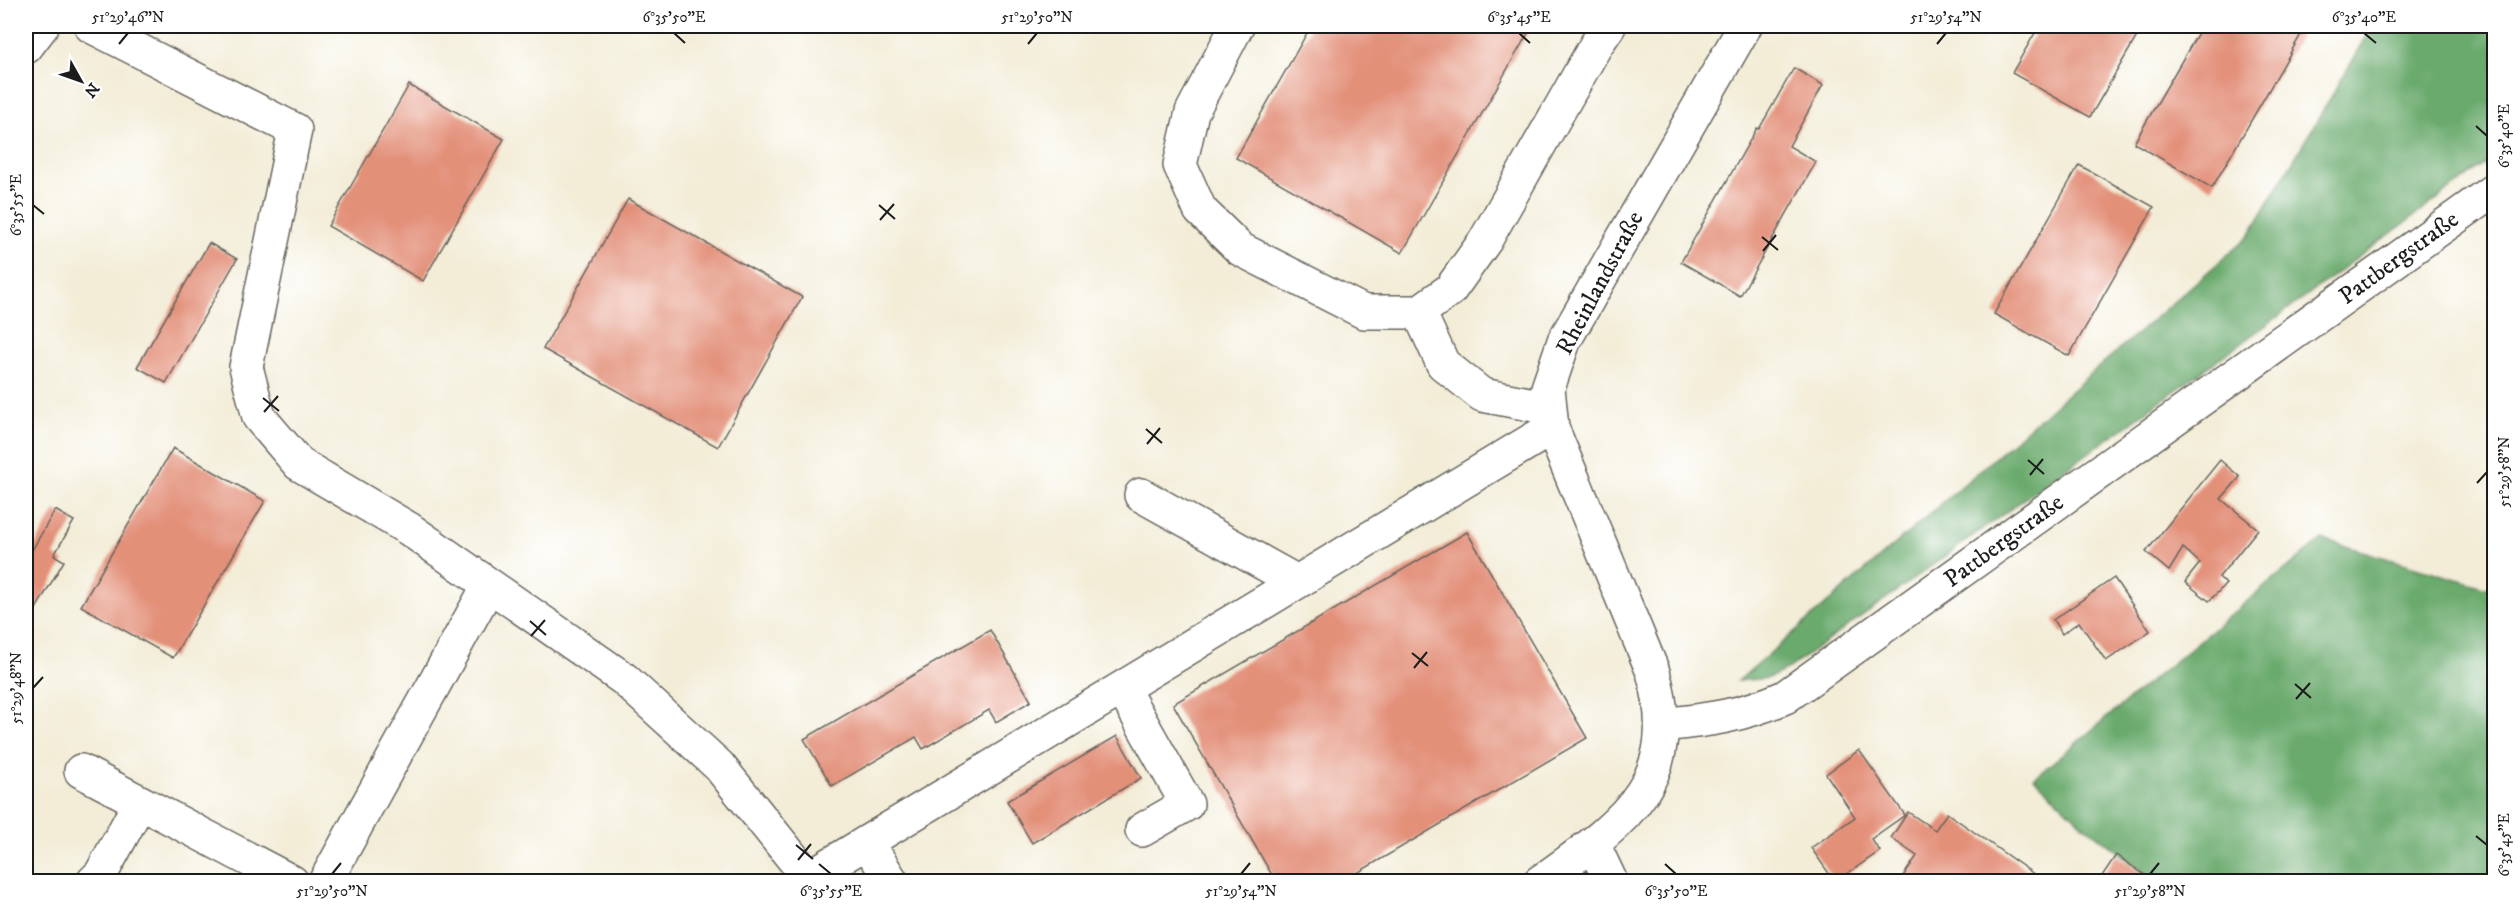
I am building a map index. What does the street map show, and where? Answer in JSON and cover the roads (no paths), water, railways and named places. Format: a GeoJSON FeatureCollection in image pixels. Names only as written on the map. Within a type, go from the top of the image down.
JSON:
{"type":"FeatureCollection","features":[{"type":"Feature","properties":{"kind":"street"},"geometry":{"type":"LineString","coordinates":[[26,47],[42,26]]}},
{"type":"Feature","properties":{"kind":"street"},"geometry":{"type":"LineString","coordinates":[[91,26],[295,130],[246,367],[259,417],[298,464],[409,529],[624,679],[719,766],[805,879],[1297,582],[1551,418]]}},
{"type":"Feature","properties":{"kind":"street"},"geometry":{"type":"LineString","coordinates":[[1238,26],[1192,112],[1180,165],[1200,210],[1240,249],[1364,312],[1419,312],[1450,290],[1485,241],[1596,45],[1610,26]]}},
{"type":"Feature","properties":{"kind":"street","name":"Rheinlandstraße"},"geometry":{"type":"LineString","coordinates":[[1662,725],[1661,699],[1653,672],[1551,418],[1548,388],[1564,341],[1745,26]]}},
{"type":"Feature","properties":{"kind":"street","name":"Pattbergstraße"},"geometry":{"type":"LineString","coordinates":[[1662,725],[1723,718],[1756,710],[1785,697],[2494,190]]}},
{"type":"Feature","properties":{"kind":"street"},"geometry":{"type":"LineString","coordinates":[[1419,312],[1443,364],[1482,395],[1551,418]]}},
{"type":"Feature","properties":{"kind":"street"},"geometry":{"type":"LineString","coordinates":[[1141,495],[1297,582]]}},
{"type":"Feature","properties":{"kind":"street"},"geometry":{"type":"LineString","coordinates":[[325,882],[489,585]]}},
{"type":"Feature","properties":{"kind":"street"},"geometry":{"type":"LineString","coordinates":[[1122,688],[1187,804],[1142,830]]}},
{"type":"Feature","properties":{"kind":"street"},"geometry":{"type":"LineString","coordinates":[[1540,882],[1618,824],[1636,803],[1651,778],[1659,753],[1662,725]]}},
{"type":"Feature","properties":{"kind":"street"},"geometry":{"type":"LineString","coordinates":[[81,771],[292,882]]}},
{"type":"Feature","properties":{"kind":"street"},"geometry":{"type":"LineString","coordinates":[[93,882],[101,874],[140,802]]}},
{"type":"Feature","properties":{"kind":"street"},"geometry":{"type":"LineString","coordinates":[[867,842],[892,882]]}},
{"type":"Feature","properties":{"kind":"street"},"geometry":{"type":"LineString","coordinates":[[1593,844],[1611,882]]}}]}
